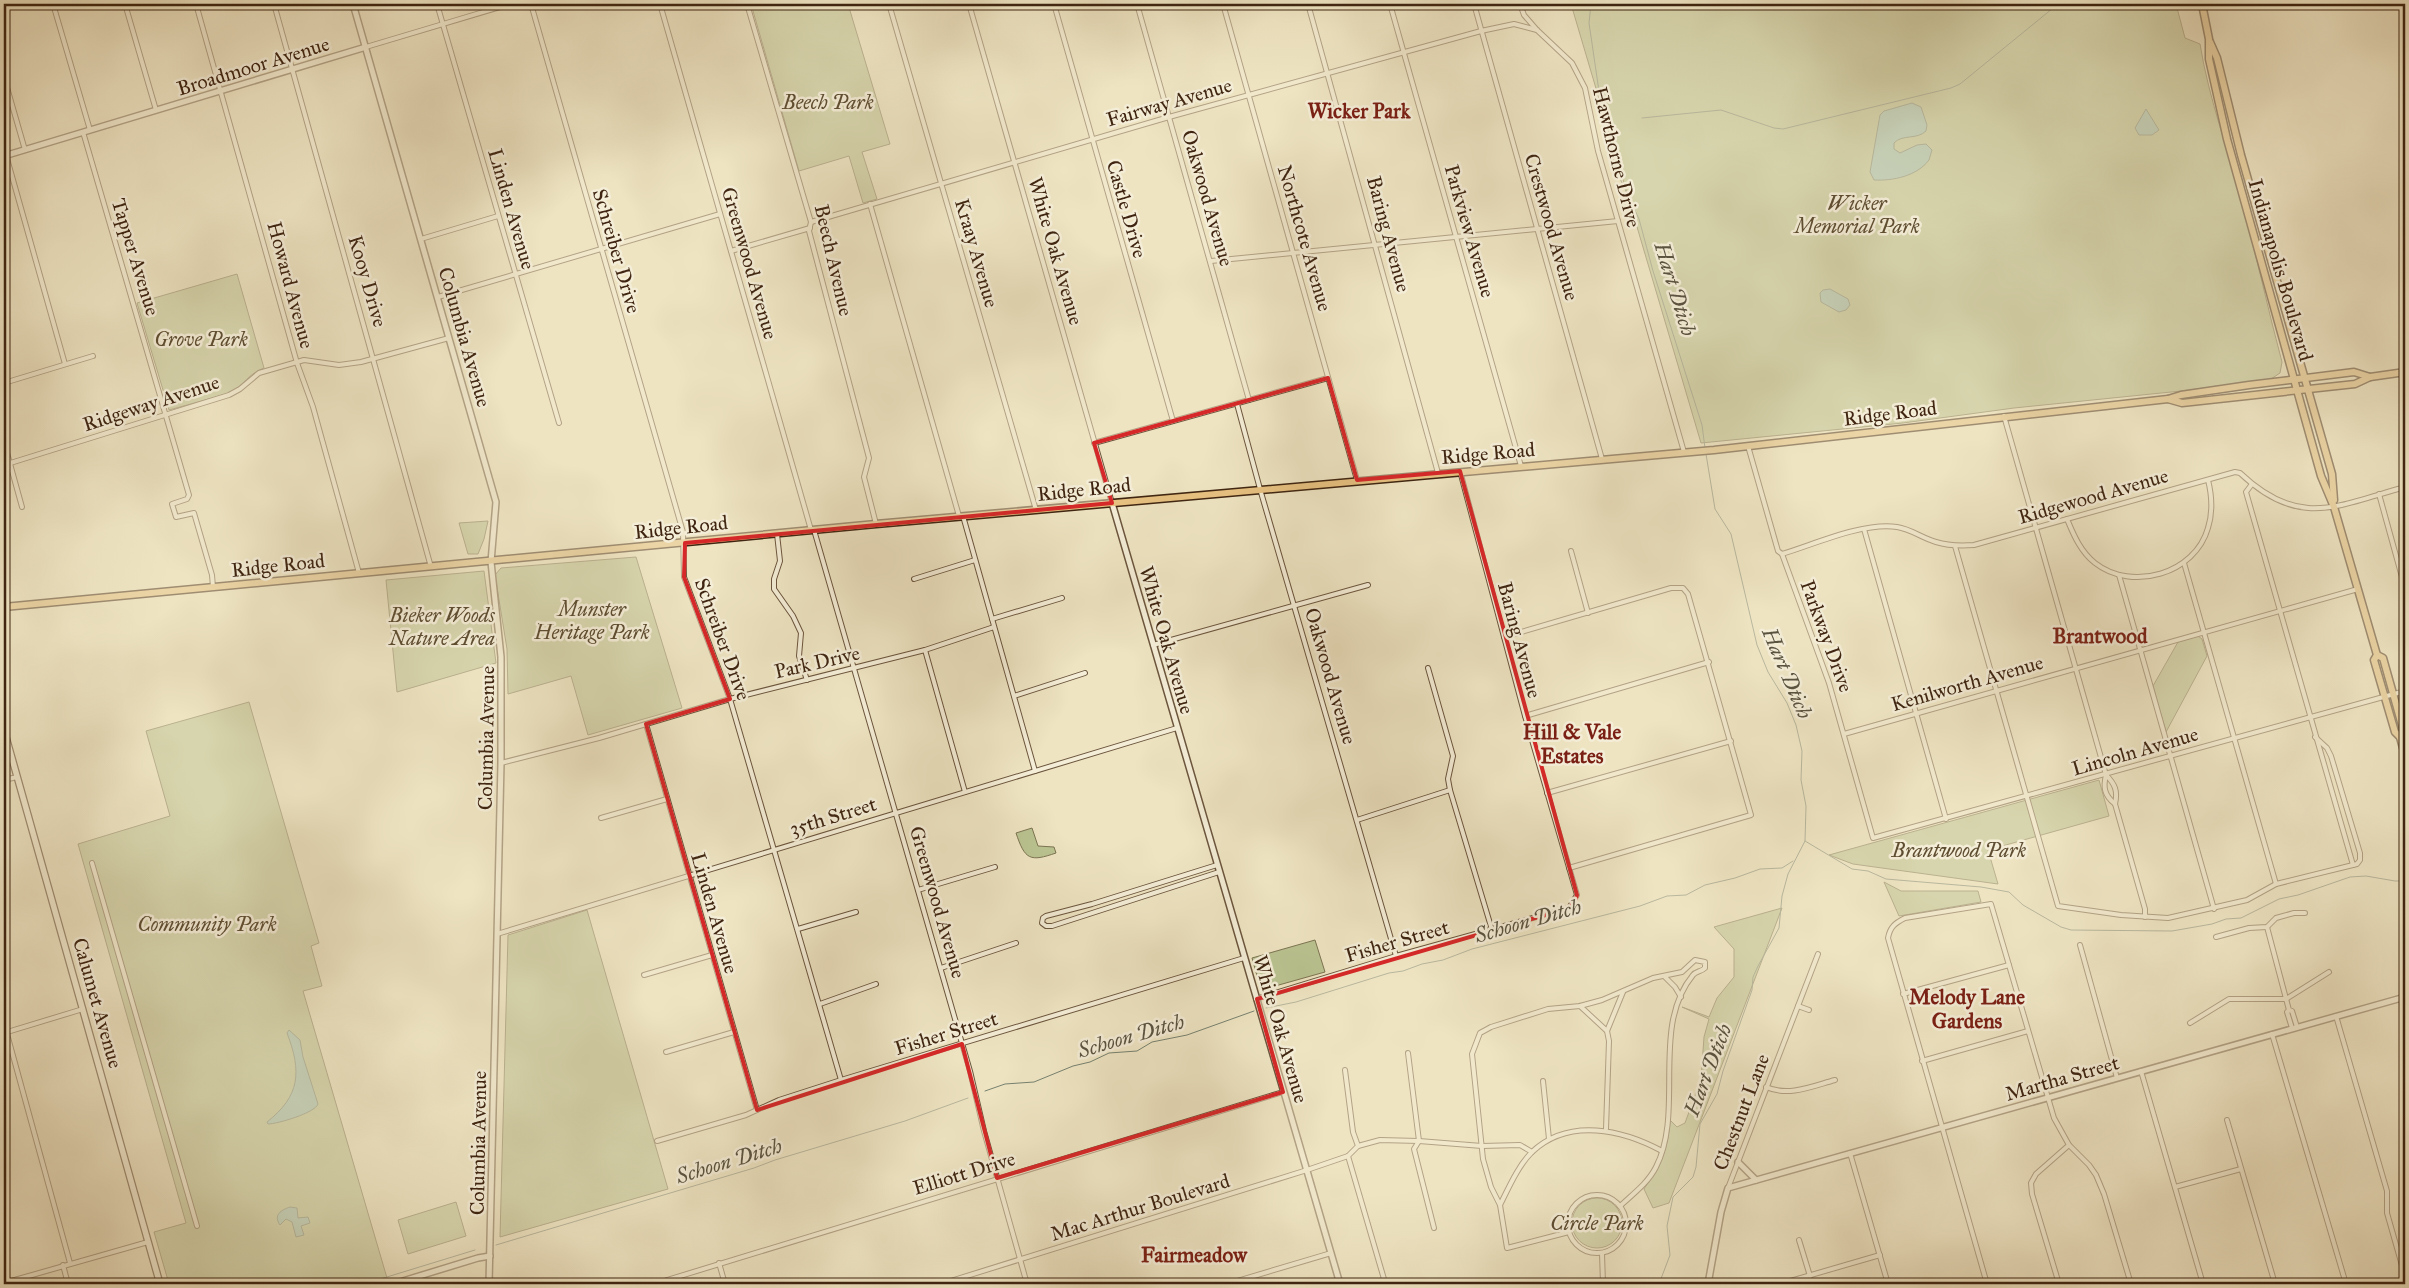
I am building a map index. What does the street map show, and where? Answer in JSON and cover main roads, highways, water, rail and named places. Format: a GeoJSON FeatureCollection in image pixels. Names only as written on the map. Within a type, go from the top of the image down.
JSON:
{"type":"FeatureCollection","features":[{"type":"Feature","properties":{"kind":"main road","name":"Indianapolis Boulevard"},"geometry":{"type":"LineString","coordinates":[[2202,4],[2209,39],[2209,59],[2227,139],[2321,476],[2334,507],[2377,655],[2374,660],[2384,696],[2395,732],[2400,737],[2405,755]]}},
{"type":"Feature","properties":{"kind":"main road","name":"Indianapolis Boulevard"},"geometry":{"type":"LineString","coordinates":[[2209,39],[2217,58],[2241,155],[2332,474],[2334,507]]}},
{"type":"Feature","properties":{"kind":"main road","name":"Ridge Road"},"geometry":{"type":"LineString","coordinates":[[4,607],[1112,502],[1714,450],[2168,399],[2201,392],[2354,372],[2370,377]]}},
{"type":"Feature","properties":{"kind":"main road","name":"Ridge Road"},"geometry":{"type":"LineString","coordinates":[[2168,399],[2182,403],[2309,390],[2355,384],[2370,377],[2405,372]]}},
{"type":"Feature","properties":{"kind":"main road","name":"Indianapolis Boulevard"},"geometry":{"type":"LineString","coordinates":[[2377,655],[2383,658],[2404,729],[2400,737]]}},
{"type":"Feature","properties":{"kind":"main road","name":"Calumet Avenue"},"geometry":{"type":"LineString","coordinates":[[4,730],[160,1284]]}},
{"type":"Feature","properties":{"kind":"waterway","name":"Hart Dtich"},"geometry":{"type":"LineString","coordinates":[[1591,4],[1589,23],[1605,132],[1616,170],[1639,219],[1653,271],[1702,425],[1705,448]]}},
{"type":"Feature","properties":{"kind":"waterway"},"geometry":{"type":"LineString","coordinates":[[1642,118],[1721,110],[1774,128],[1783,129],[1951,88],[1960,84],[2058,4]]}},
{"type":"Feature","properties":{"kind":"waterway","name":"Hart Dtich"},"geometry":{"type":"LineString","coordinates":[[1659,1284],[1670,1255],[1667,1226],[1673,1197],[1693,1177],[1696,1167],[1700,1124],[1717,1094],[1723,1071],[1752,990],[1753,977],[1779,928],[1782,896],[1788,874],[1805,841],[1806,806],[1801,780],[1802,751],[1796,725],[1787,703],[1768,672],[1757,645],[1731,534],[1715,509],[1706,454]]}},
{"type":"Feature","properties":{"kind":"waterway"},"geometry":{"type":"LineString","coordinates":[[1805,841],[1852,869],[1868,871],[1886,879],[1981,887],[2009,892],[2023,905],[2061,927],[2071,930],[2172,931],[2212,924],[2226,919],[2241,918],[2279,899],[2298,895],[2350,877],[2366,876],[2405,881]]}},
{"type":"Feature","properties":{"kind":"waterway","name":"Schoon Ditch"},"geometry":{"type":"LineString","coordinates":[[1266,1008],[1296,1002],[1389,973],[1443,960],[1472,949],[1640,906],[1667,896],[1686,895],[1705,885],[1735,878],[1760,869],[1782,868],[1793,861]]}},
{"type":"Feature","properties":{"kind":"waterway","name":"Schoon Ditch"},"geometry":{"type":"LineString","coordinates":[[985,1091],[1005,1084],[1034,1082],[1073,1066],[1090,1062],[1109,1053],[1137,1051],[1152,1042],[1187,1035],[1254,1011]]}},
{"type":"Feature","properties":{"kind":"waterway","name":"Schoon Ditch"},"geometry":{"type":"LineString","coordinates":[[496,1245],[905,1121],[968,1098]]}},
{"type":"Feature","properties":{"kind":"waterway","name":"Schoon Ditch"},"geometry":{"type":"LineString","coordinates":[[364,1284],[475,1250]]}},
{"type":"Feature","properties":{"kind":"district","name":"Wicker Park"},"geometry":{"type":"Point","coordinates":[1359,111]}},
{"type":"Feature","properties":{"kind":"district","name":"Brantwood"},"geometry":{"type":"Point","coordinates":[2100,636]}},
{"type":"Feature","properties":{"kind":"district","name":"Hill & Vale Estates"},"geometry":{"type":"Point","coordinates":[1572,744]}},
{"type":"Feature","properties":{"kind":"district","name":"Melody Lane Gardens"},"geometry":{"type":"Point","coordinates":[1967,1009]}},
{"type":"Feature","properties":{"kind":"district","name":"Fairmeadow"},"geometry":{"type":"Point","coordinates":[1194,1255]}},
{"type":"Feature","properties":{"kind":"park label","name":"Beech Park"},"geometry":{"type":"Point","coordinates":[828,102]}},
{"type":"Feature","properties":{"kind":"park label","name":"Wicker Memorial Park"},"geometry":{"type":"Point","coordinates":[1857,214]}},
{"type":"Feature","properties":{"kind":"park label","name":"Grove Park"},"geometry":{"type":"Point","coordinates":[201,339]}},
{"type":"Feature","properties":{"kind":"park label","name":"Munster Heritage Park"},"geometry":{"type":"Point","coordinates":[592,620]}},
{"type":"Feature","properties":{"kind":"park label","name":"Bieker Woods Nature Area"},"geometry":{"type":"Point","coordinates":[442,626]}},
{"type":"Feature","properties":{"kind":"park label","name":"Brantwood Park"},"geometry":{"type":"Point","coordinates":[1959,850]}},
{"type":"Feature","properties":{"kind":"park label","name":"Community Park"},"geometry":{"type":"Point","coordinates":[207,924]}},
{"type":"Feature","properties":{"kind":"park label","name":"Circle Park"},"geometry":{"type":"Point","coordinates":[1597,1223]}}]}
